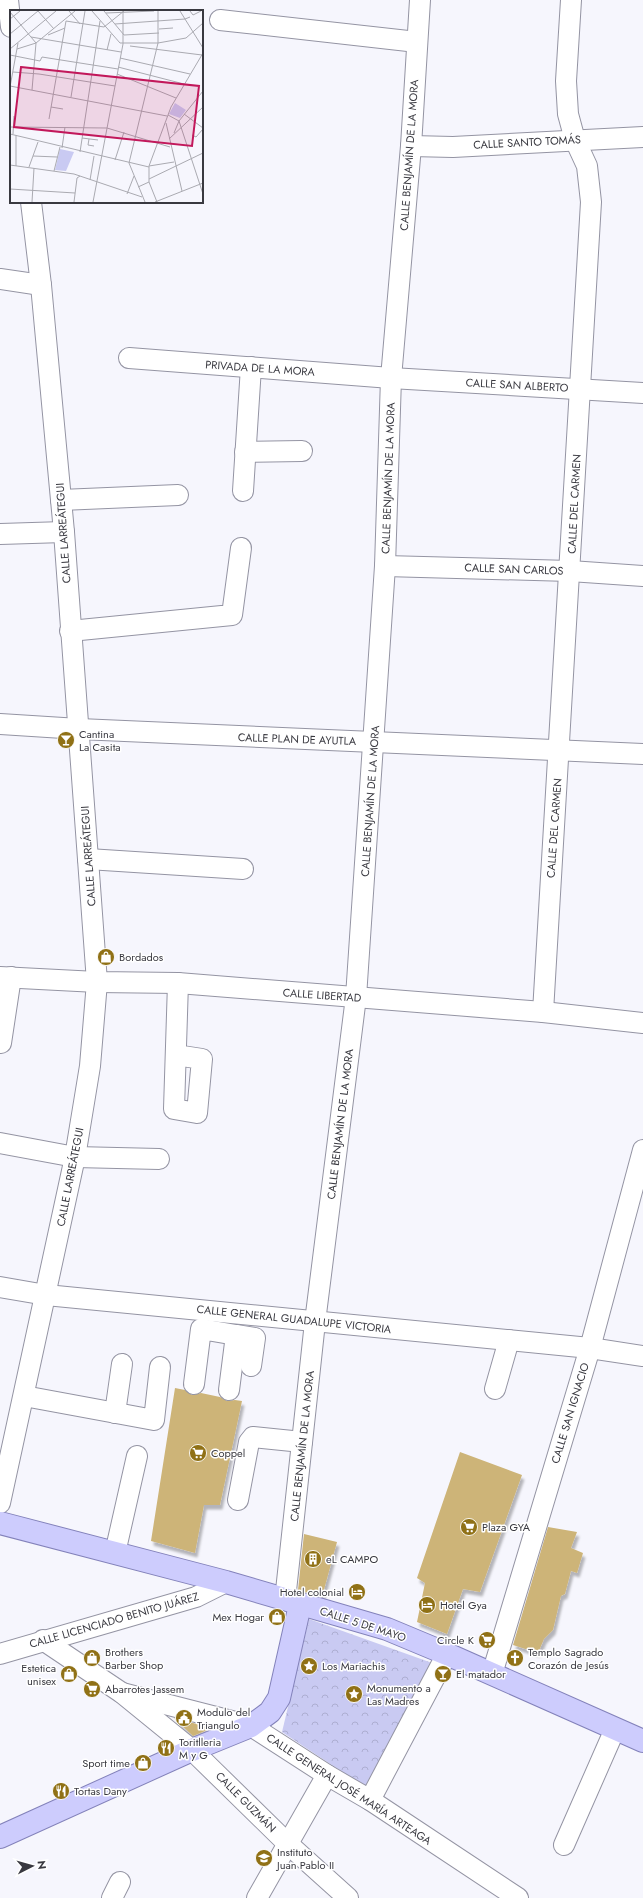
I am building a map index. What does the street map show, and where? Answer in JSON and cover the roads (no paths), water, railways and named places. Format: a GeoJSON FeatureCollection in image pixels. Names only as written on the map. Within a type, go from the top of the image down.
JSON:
{"type":"FeatureCollection","features":[{"type":"Feature","properties":{"kind":"main road","name":"CALLE 5 DE MAYO"},"geometry":{"type":"LineString","coordinates":[[0,1523],[226,1582],[387,1629],[643,1741]]}},
{"type":"Feature","properties":{"kind":"main road"},"geometry":{"type":"LineString","coordinates":[[0,1837],[192,1750],[251,1726],[270,1712],[279,1698],[293,1602]]}},
{"type":"Feature","properties":{"kind":"street"},"geometry":{"type":"LineString","coordinates":[[8,0],[10,18]]}},
{"type":"Feature","properties":{"kind":"street","name":"CALLE BENJAMÍN DE LA MORA"},"geometry":{"type":"LineString","coordinates":[[293,1602],[302,1442],[315,1322],[356,997],[385,566],[391,378],[411,146],[420,0]]}},
{"type":"Feature","properties":{"kind":"street","name":"CALLE DEL CARMEN"},"geometry":{"type":"LineString","coordinates":[[543,1012],[591,202],[587,166],[575,140],[568,114],[566,81],[571,0]]}},
{"type":"Feature","properties":{"kind":"street"},"geometry":{"type":"LineString","coordinates":[[220,20],[418,42]]}},
{"type":"Feature","properties":{"kind":"street","name":"CALLE SANTO TOMÁS"},"geometry":{"type":"LineString","coordinates":[[411,146],[453,147],[643,137]]}},
{"type":"Feature","properties":{"kind":"street","name":"CALLE LARREÁTEGUI"},"geometry":{"type":"LineString","coordinates":[[0,1502],[75,1157],[90,1066],[97,982],[79,729],[70,632],[64,532],[41,285],[31,203]]}},
{"type":"Feature","properties":{"kind":"street"},"geometry":{"type":"LineString","coordinates":[[0,279],[41,285]]}},
{"type":"Feature","properties":{"kind":"street","name":"PRIVADA DE LA MORA"},"geometry":{"type":"LineString","coordinates":[[129,358],[391,378]]}},
{"type":"Feature","properties":{"kind":"street"},"geometry":{"type":"LineString","coordinates":[[243,491],[252,367]]}},
{"type":"Feature","properties":{"kind":"street","name":"CALLE SAN ALBERTO"},"geometry":{"type":"LineString","coordinates":[[391,378],[643,393]]}},
{"type":"Feature","properties":{"kind":"street"},"geometry":{"type":"LineString","coordinates":[[245,452],[302,451]]}},
{"type":"Feature","properties":{"kind":"street"},"geometry":{"type":"LineString","coordinates":[[61,500],[178,495]]}},
{"type":"Feature","properties":{"kind":"street"},"geometry":{"type":"LineString","coordinates":[[0,534],[64,532]]}},
{"type":"Feature","properties":{"kind":"street"},"geometry":{"type":"LineString","coordinates":[[70,632],[232,615],[241,548]]}},
{"type":"Feature","properties":{"kind":"street","name":"CALLE SAN CARLOS"},"geometry":{"type":"LineString","coordinates":[[385,566],[570,571],[643,576]]}},
{"type":"Feature","properties":{"kind":"street","name":"CALLE PLAN DE AYUTLA"},"geometry":{"type":"LineString","coordinates":[[0,724],[79,729],[559,749],[643,754]]}},
{"type":"Feature","properties":{"kind":"street"},"geometry":{"type":"LineString","coordinates":[[88,859],[243,869]]}},
{"type":"Feature","properties":{"kind":"street"},"geometry":{"type":"LineString","coordinates":[[1,1043],[6,977]]}},
{"type":"Feature","properties":{"kind":"street","name":"CALLE LIBERTAD"},"geometry":{"type":"LineString","coordinates":[[6,977],[97,982],[178,983],[543,1012],[643,1023]]}},
{"type":"Feature","properties":{"kind":"street"},"geometry":{"type":"LineString","coordinates":[[176,1055],[178,983]]}},
{"type":"Feature","properties":{"kind":"street"},"geometry":{"type":"LineString","coordinates":[[0,1144],[75,1157],[159,1159]]}},
{"type":"Feature","properties":{"kind":"street","name":"CALLE SAN IGNACIO"},"geometry":{"type":"LineString","coordinates":[[492,1674],[590,1348],[643,1150]]}},
{"type":"Feature","properties":{"kind":"street","name":"CALLE GENERAL GUADALUPE VICTORIA"},"geometry":{"type":"LineString","coordinates":[[0,1287],[46,1295],[590,1348],[643,1356]]}},
{"type":"Feature","properties":{"kind":"street"},"geometry":{"type":"LineString","coordinates":[[224,1312],[228,1334],[228,1390]]}},
{"type":"Feature","properties":{"kind":"street"},"geometry":{"type":"LineString","coordinates":[[194,1384],[201,1329],[255,1338],[251,1366]]}},
{"type":"Feature","properties":{"kind":"street"},"geometry":{"type":"LineString","coordinates":[[495,1389],[509,1340]]}},
{"type":"Feature","properties":{"kind":"street"},"geometry":{"type":"LineString","coordinates":[[115,1413],[122,1364]]}},
{"type":"Feature","properties":{"kind":"street"},"geometry":{"type":"LineString","coordinates":[[24,1396],[154,1420],[160,1367]]}},
{"type":"Feature","properties":{"kind":"street"},"geometry":{"type":"LineString","coordinates":[[238,1500],[249,1442],[253,1437],[302,1442]]}},
{"type":"Feature","properties":{"kind":"street"},"geometry":{"type":"LineString","coordinates":[[115,1553],[136,1456]]}},
{"type":"Feature","properties":{"kind":"street","name":"CALLE LICENCIADO BENITO JUÁREZ"},"geometry":{"type":"LineString","coordinates":[[0,1654],[43,1640],[196,1597],[226,1582]]}},
{"type":"Feature","properties":{"kind":"street","name":"CALLE GUZMÁN"},"geometry":{"type":"LineString","coordinates":[[43,1640],[122,1693],[192,1750],[288,1844],[348,1898]]}},
{"type":"Feature","properties":{"kind":"street"},"geometry":{"type":"LineString","coordinates":[[370,1800],[447,1654]]}},
{"type":"Feature","properties":{"kind":"street","name":"CALLE GENERAL JOSÉ MARÍA ARTEAGA"},"geometry":{"type":"LineString","coordinates":[[122,1693],[251,1726],[327,1775],[370,1800],[518,1898]]}},
{"type":"Feature","properties":{"kind":"street"},"geometry":{"type":"LineString","coordinates":[[564,1845],[615,1729]]}},
{"type":"Feature","properties":{"kind":"street"},"geometry":{"type":"LineString","coordinates":[[257,1898],[327,1775]]}},
{"type":"Feature","properties":{"kind":"place","name":"Cantina La Casita"},"geometry":{"type":"Point","coordinates":[66,740]}},
{"type":"Feature","properties":{"kind":"place","name":"Bordados"},"geometry":{"type":"Point","coordinates":[106,957]}},
{"type":"Feature","properties":{"kind":"place","name":"Coppel"},"geometry":{"type":"Point","coordinates":[198,1453]}},
{"type":"Feature","properties":{"kind":"place","name":"Plaza GYA"},"geometry":{"type":"Point","coordinates":[469,1527]}},
{"type":"Feature","properties":{"kind":"place","name":"eL CAMPO"},"geometry":{"type":"Point","coordinates":[313,1559]}},
{"type":"Feature","properties":{"kind":"place","name":"Hotel colonial"},"geometry":{"type":"Point","coordinates":[357,1592]}},
{"type":"Feature","properties":{"kind":"place","name":"Hotel Gya"},"geometry":{"type":"Point","coordinates":[427,1605]}},
{"type":"Feature","properties":{"kind":"place","name":"Mex Hogar"},"geometry":{"type":"Point","coordinates":[277,1617]}},
{"type":"Feature","properties":{"kind":"place","name":"Circle K"},"geometry":{"type":"Point","coordinates":[487,1640]}},
{"type":"Feature","properties":{"kind":"place","name":"Brothers Barber Shop"},"geometry":{"type":"Point","coordinates":[92,1658]}},
{"type":"Feature","properties":{"kind":"place","name":"Templo Sagrado Corazón de Jesús"},"geometry":{"type":"Point","coordinates":[515,1658]}},
{"type":"Feature","properties":{"kind":"place","name":"Los Mariachis"},"geometry":{"type":"Point","coordinates":[309,1666]}},
{"type":"Feature","properties":{"kind":"place","name":"Estetica unisex"},"geometry":{"type":"Point","coordinates":[69,1674]}},
{"type":"Feature","properties":{"kind":"place","name":"El matador"},"geometry":{"type":"Point","coordinates":[443,1674]}},
{"type":"Feature","properties":{"kind":"place","name":"Abarrotes Jassem"},"geometry":{"type":"Point","coordinates":[92,1689]}},
{"type":"Feature","properties":{"kind":"place","name":"Monumento a Las Madres"},"geometry":{"type":"Point","coordinates":[354,1694]}},
{"type":"Feature","properties":{"kind":"place","name":"Modulo del Triangulo"},"geometry":{"type":"Point","coordinates":[184,1718]}},
{"type":"Feature","properties":{"kind":"place","name":"Toritlleria M y G"},"geometry":{"type":"Point","coordinates":[166,1748]}},
{"type":"Feature","properties":{"kind":"place","name":"Sport time"},"geometry":{"type":"Point","coordinates":[143,1763]}},
{"type":"Feature","properties":{"kind":"place","name":"Tortas Dany"},"geometry":{"type":"Point","coordinates":[61,1791]}},
{"type":"Feature","properties":{"kind":"place","name":"Instituto Juan Pablo II"},"geometry":{"type":"Point","coordinates":[264,1858]}}]}
